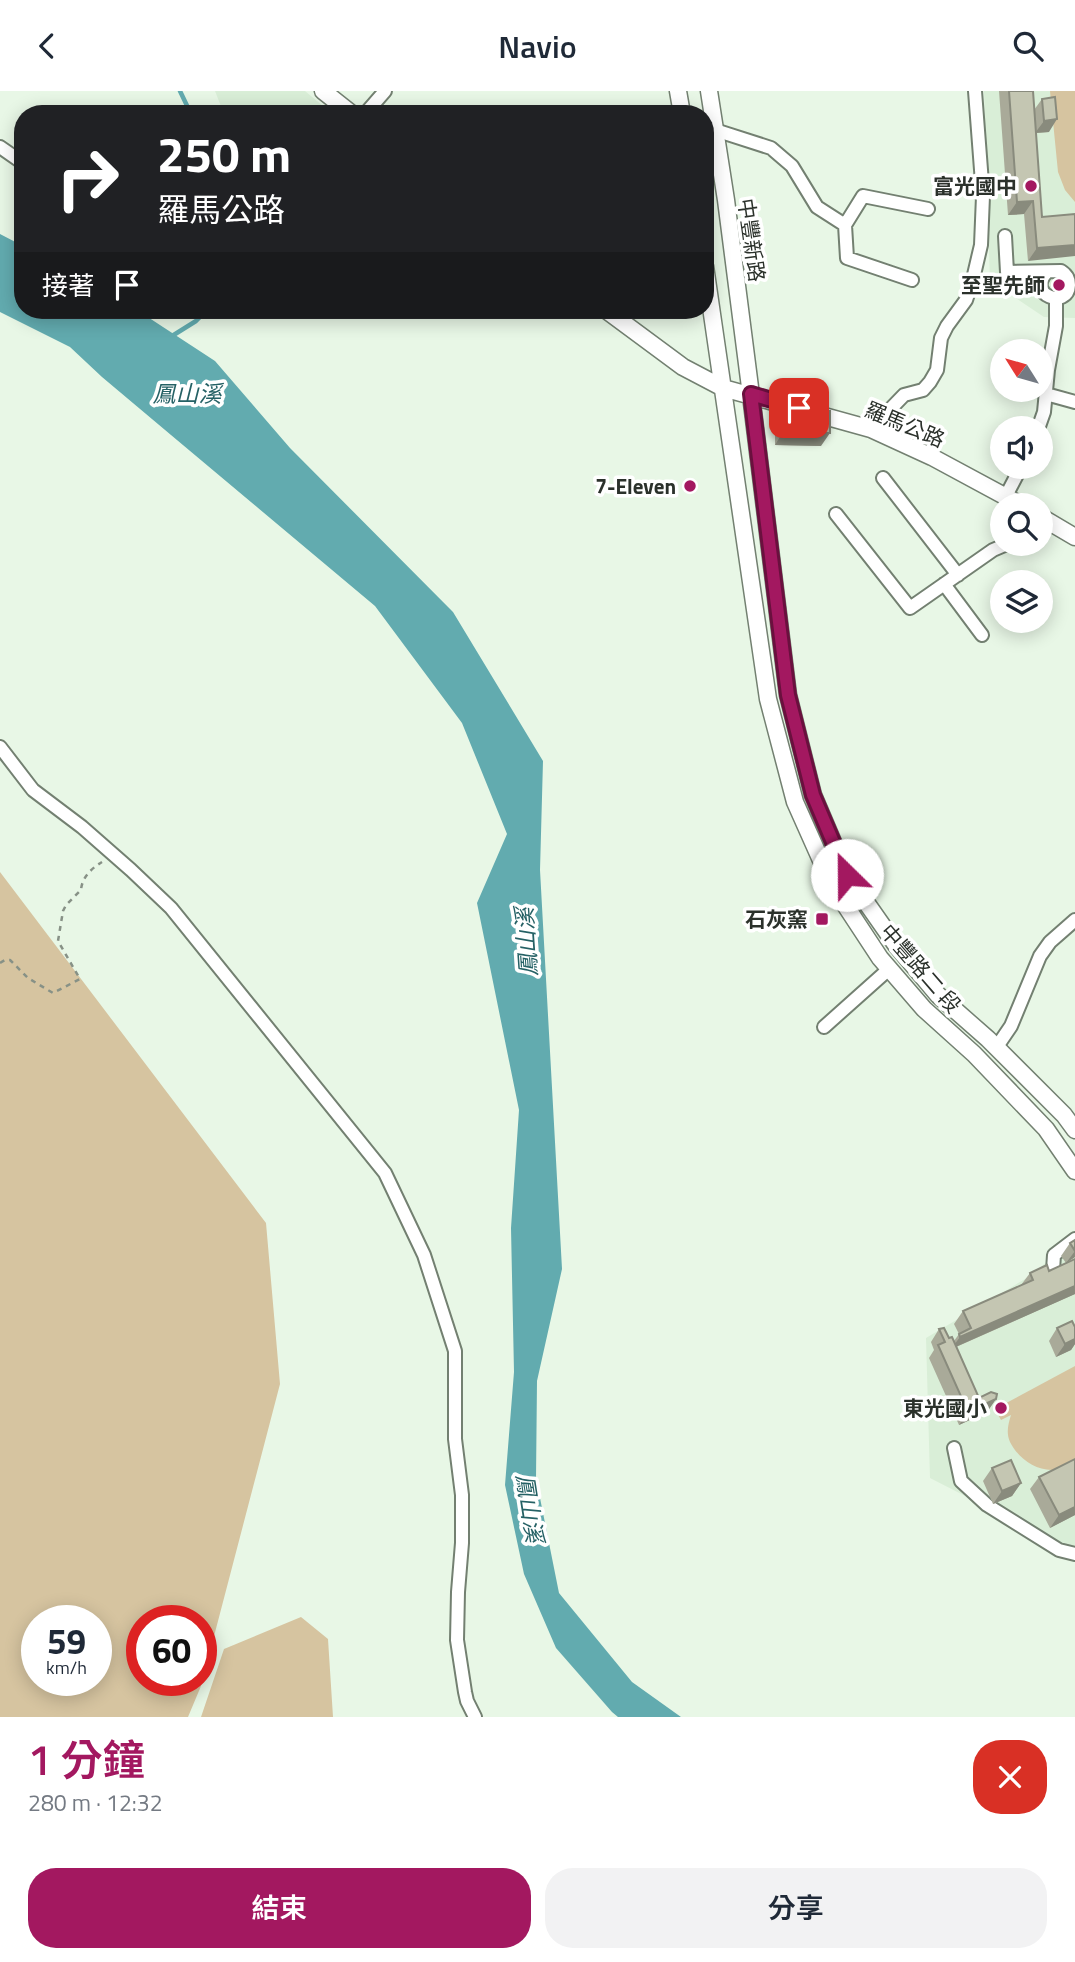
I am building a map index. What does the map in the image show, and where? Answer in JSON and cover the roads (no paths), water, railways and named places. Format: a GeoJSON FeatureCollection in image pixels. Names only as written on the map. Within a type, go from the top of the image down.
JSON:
{"type":"FeatureCollection","features":[{"type":"Feature","properties":{"kind":"main road"},"geometry":{"type":"LineString","coordinates":[[323,91],[335,105]]}},
{"type":"Feature","properties":{"kind":"main road","name":"中豐新路"},"geometry":{"type":"LineString","coordinates":[[714,124],[751,394]]}},
{"type":"Feature","properties":{"kind":"main road","name":"羅馬公路"},"geometry":{"type":"LineString","coordinates":[[618,319],[683,367],[723,388],[872,429],[1000,493]]}},
{"type":"Feature","properties":{"kind":"main road"},"geometry":{"type":"LineString","coordinates":[[713,319],[723,388]]}},
{"type":"Feature","properties":{"kind":"main road","name":"中豐路二 段"},"geometry":{"type":"LineString","coordinates":[[723,388],[768,699],[794,802],[832,885],[880,958],[924,1009],[987,1068],[1046,1129],[1075,1171]]}},
{"type":"Feature","properties":{"kind":"main road","name":"中豐路二 段"},"geometry":{"type":"LineString","coordinates":[[751,394],[788,695],[813,795],[847,875],[896,946],[938,995],[999,1050],[1064,1115],[1075,1130]]}},
{"type":"Feature","properties":{"kind":"main road"},"geometry":{"type":"LineString","coordinates":[[1053,527],[1075,537]]}},
{"type":"Feature","properties":{"kind":"main road"},"geometry":{"type":"LineString","coordinates":[[842,900],[858,890]]}},
{"type":"Feature","properties":{"kind":"main road"},"geometry":{"type":"LineString","coordinates":[[987,1068],[999,1050]]}},
{"type":"Feature","properties":{"kind":"street"},"geometry":{"type":"LineString","coordinates":[[373,105],[385,91]]}},
{"type":"Feature","properties":{"kind":"street"},"geometry":{"type":"LineString","coordinates":[[872,429],[904,395],[923,390],[930,382],[937,370],[941,338],[966,300],[973,279],[981,245],[983,195],[975,91]]}},
{"type":"Feature","properties":{"kind":"street"},"geometry":{"type":"LineString","coordinates":[[715,130],[771,148],[792,166],[817,207],[845,225]]}},
{"type":"Feature","properties":{"kind":"street"},"geometry":{"type":"LineString","coordinates":[[912,280],[847,258],[845,225],[863,196],[928,209]]}},
{"type":"Feature","properties":{"kind":"street"},"geometry":{"type":"LineString","coordinates":[[1006,236],[1007,272],[1075,270]]}},
{"type":"Feature","properties":{"kind":"street"},"geometry":{"type":"LineString","coordinates":[[1054,271],[1068,277],[1069,286],[1065,295],[1056,298],[1047,296],[1041,288],[1041,279],[1054,271]]}},
{"type":"Feature","properties":{"kind":"street"},"geometry":{"type":"LineString","coordinates":[[1054,339],[1056,298]]}},
{"type":"Feature","properties":{"kind":"street"},"geometry":{"type":"LineString","coordinates":[[1054,396],[1075,402]]}},
{"type":"Feature","properties":{"kind":"street"},"geometry":{"type":"LineString","coordinates":[[883,478],[958,575]]}},
{"type":"Feature","properties":{"kind":"street"},"geometry":{"type":"LineString","coordinates":[[836,514],[910,608],[990,552]]}},
{"type":"Feature","properties":{"kind":"street"},"geometry":{"type":"LineString","coordinates":[[944,585],[982,635]]}},
{"type":"Feature","properties":{"kind":"street"},"geometry":{"type":"LineString","coordinates":[[0,747],[33,790],[82,827],[171,908],[386,1173],[424,1255],[455,1351],[455,1439],[462,1495],[457,1640],[467,1702],[475,1717]]}},
{"type":"Feature","properties":{"kind":"street"},"geometry":{"type":"LineString","coordinates":[[999,1050],[1040,956],[1050,942],[1075,920]]}},
{"type":"Feature","properties":{"kind":"street"},"geometry":{"type":"LineString","coordinates":[[824,1027],[889,969]]}},
{"type":"Feature","properties":{"kind":"street"},"geometry":{"type":"LineString","coordinates":[[1053,1270],[1055,1255],[1075,1238]]}},
{"type":"Feature","properties":{"kind":"street"},"geometry":{"type":"LineString","coordinates":[[954,1448],[961,1481],[987,1505],[1059,1550],[1075,1554]]}},
{"type":"Feature","properties":{"kind":"water","name":"鳳山溪"},"geometry":{"type":"Polygon","coordinates":[[[0,234],[14,241],[14,319],[0,312],[0,234]]]}},
{"type":"Feature","properties":{"kind":"water","name":"鳳山溪"},"geometry":{"type":"Polygon","coordinates":[[[14,319],[151,319],[215,361],[290,448],[453,612],[543,761],[540,870],[562,1269],[537,1381],[536,1478],[559,1593],[632,1682],[681,1717],[618,1717],[612,1712],[556,1648],[524,1574],[505,1485],[514,1372],[511,1228],[519,1110],[477,903],[507,834],[462,723],[375,606],[102,377],[70,347],[14,319]]]}},
{"type":"Feature","properties":{"kind":"waterway"},"geometry":{"type":"LineString","coordinates":[[180,91],[187,105]]}},
{"type":"Feature","properties":{"kind":"waterway"},"geometry":{"type":"LineString","coordinates":[[172,336],[198,319]]}},
{"type":"Feature","properties":{"kind":"place","name":"富光國中"},"geometry":{"type":"Point","coordinates":[1031,186]}},
{"type":"Feature","properties":{"kind":"place","name":"至聖先師"},"geometry":{"type":"Point","coordinates":[1059,285]}},
{"type":"Feature","properties":{"kind":"place","name":"7-Eleven"},"geometry":{"type":"Point","coordinates":[690,486]}},
{"type":"Feature","properties":{"kind":"place","name":"石灰窯"},"geometry":{"type":"Point","coordinates":[822,919]}},
{"type":"Feature","properties":{"kind":"place","name":"東光國小"},"geometry":{"type":"Point","coordinates":[1001,1408]}}]}
